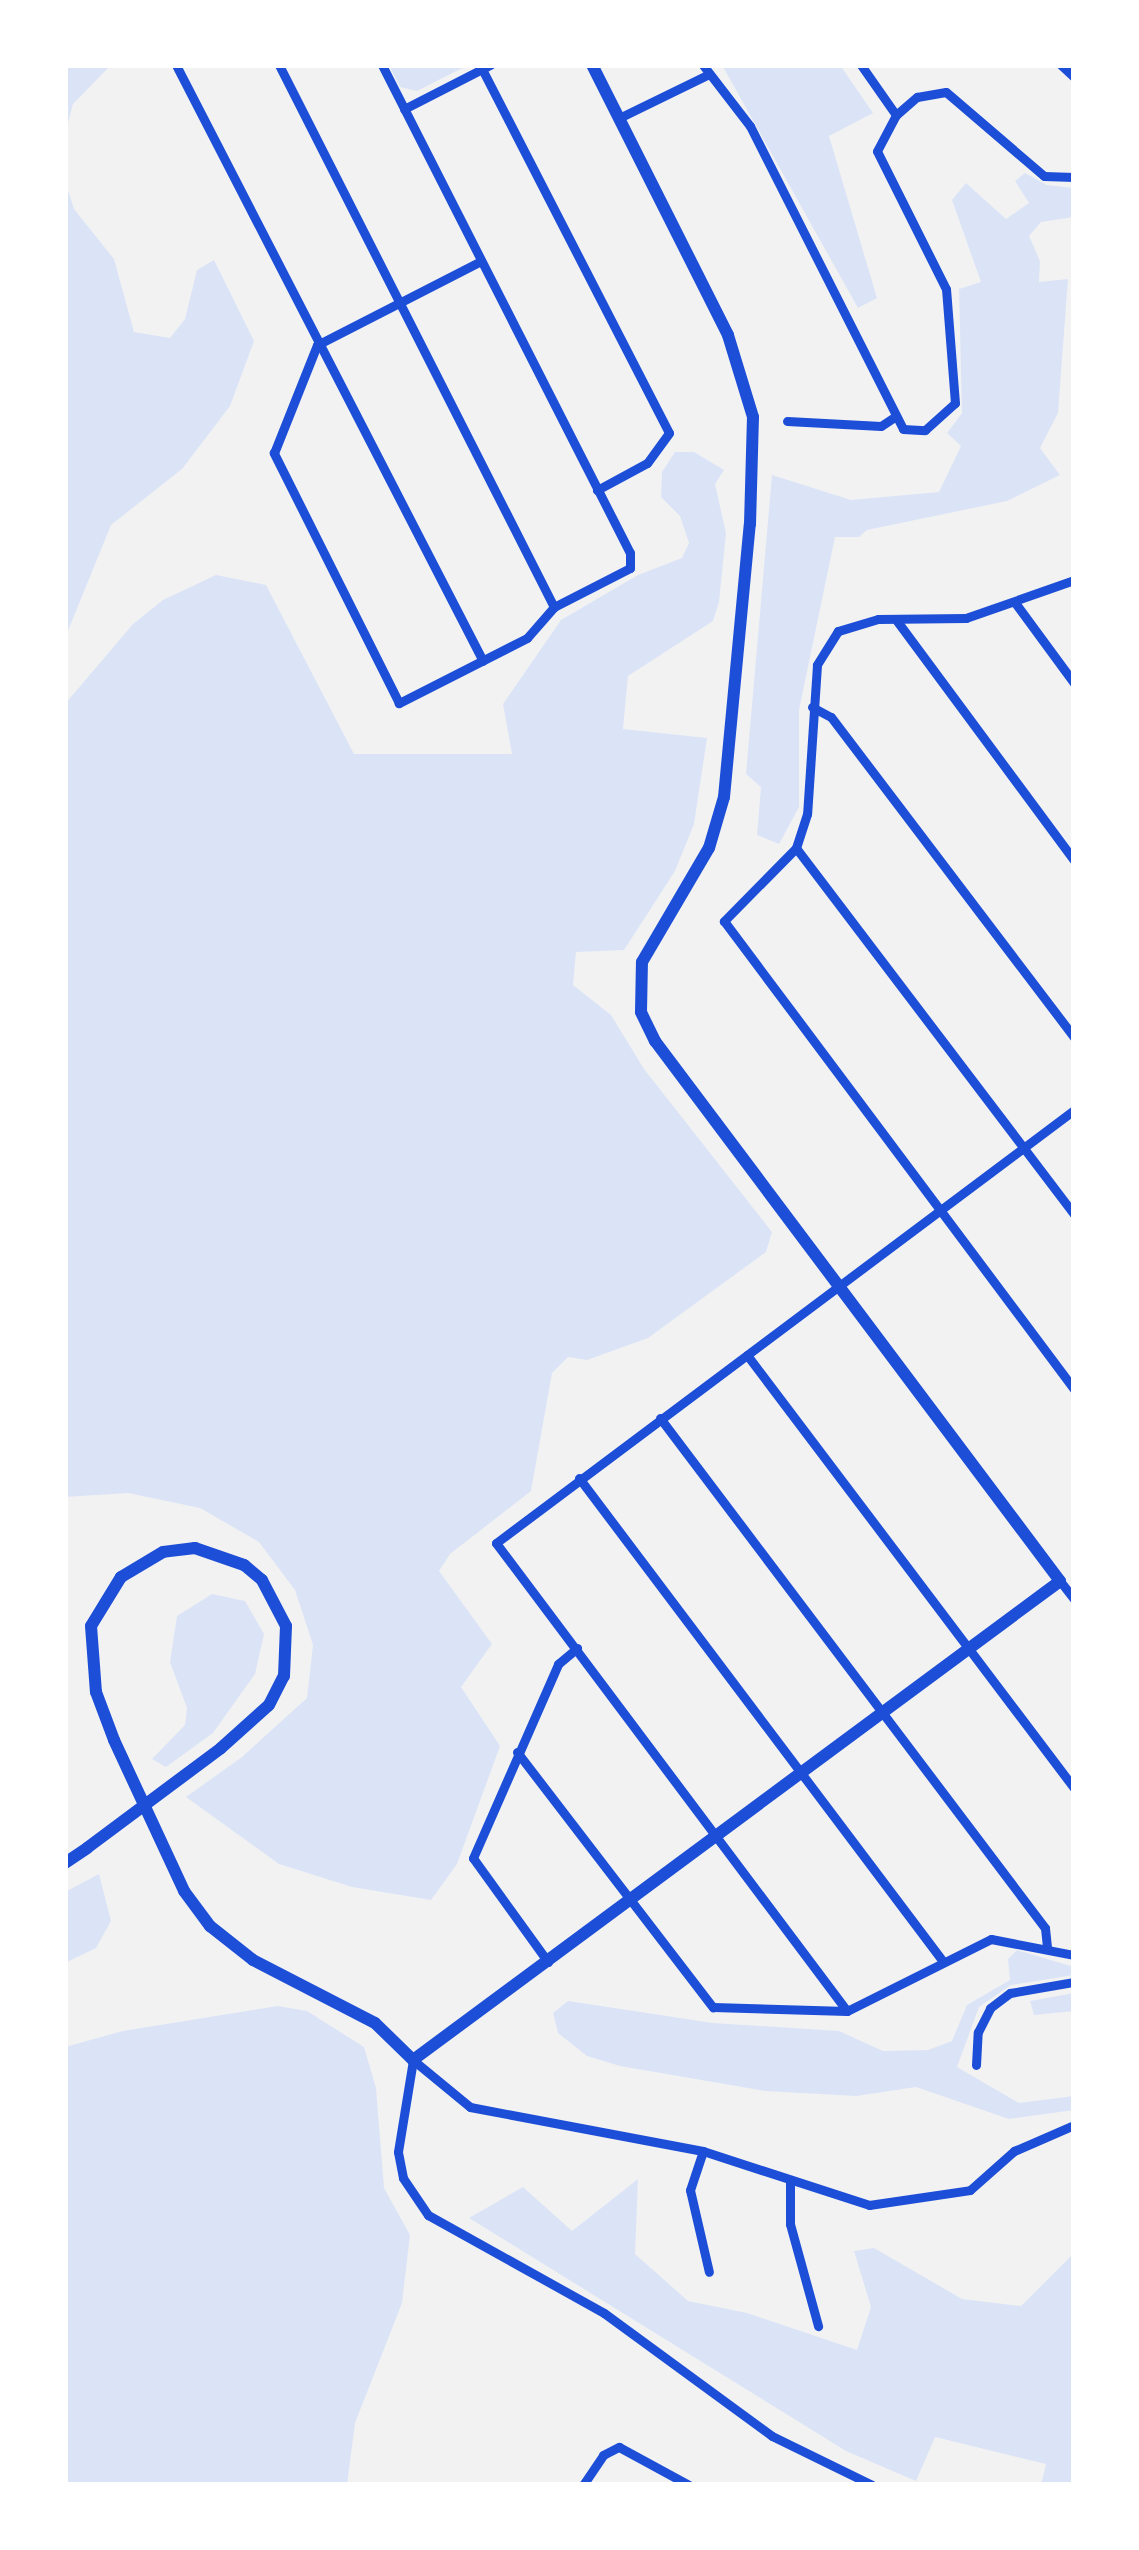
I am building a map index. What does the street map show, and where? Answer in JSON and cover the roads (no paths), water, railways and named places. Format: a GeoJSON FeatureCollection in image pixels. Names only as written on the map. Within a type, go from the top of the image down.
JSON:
{"type":"FeatureCollection","features":[{"type":"Feature","properties":{"kind":"main road"},"geometry":{"type":"LineString","coordinates":[[65,1863],[221,1748],[269,1705],[284,1676],[286,1626],[269,1592],[244,1565],[195,1548],[163,1552],[139,1562],[103,1597],[89,1650],[114,1740],[184,1891],[210,1926],[253,1960],[363,2016],[413,2060],[720,1839],[1060,1581],[655,1041],[641,1012],[642,962],[708,848],[724,797],[754,455],[748,384],[728,335],[592,65]]}},
{"type":"Feature","properties":{"kind":"street"},"geometry":{"type":"LineString","coordinates":[[176,65],[483,661]]}},
{"type":"Feature","properties":{"kind":"street"},"geometry":{"type":"LineString","coordinates":[[279,65],[554,607]]}},
{"type":"Feature","properties":{"kind":"street"},"geometry":{"type":"LineString","coordinates":[[382,65],[478,262],[630,553],[630,568],[554,607],[528,638],[399,703],[274,453],[317,345],[478,262]]}},
{"type":"Feature","properties":{"kind":"street"},"geometry":{"type":"LineString","coordinates":[[862,65],[896,115]]}},
{"type":"Feature","properties":{"kind":"street"},"geometry":{"type":"LineString","coordinates":[[1061,65],[1074,77]]}},
{"type":"Feature","properties":{"kind":"street"},"geometry":{"type":"LineString","coordinates":[[404,109],[486,67],[669,433],[647,463],[596,490]]}},
{"type":"Feature","properties":{"kind":"street"},"geometry":{"type":"LineString","coordinates":[[619,118],[705,70],[750,126],[892,418],[903,429],[925,430],[955,403],[946,289],[877,151],[896,115],[917,97],[946,92],[1044,176],[1061,181],[1074,176]]}},
{"type":"Feature","properties":{"kind":"street"},"geometry":{"type":"LineString","coordinates":[[787,422],[881,426],[892,418]]}},
{"type":"Feature","properties":{"kind":"street"},"geometry":{"type":"LineString","coordinates":[[1074,580],[1016,604],[966,618],[878,618],[838,632],[817,665],[806,814],[796,848],[724,921],[1074,1389]]}},
{"type":"Feature","properties":{"kind":"street"},"geometry":{"type":"LineString","coordinates":[[1016,604],[1074,682]]}},
{"type":"Feature","properties":{"kind":"street"},"geometry":{"type":"LineString","coordinates":[[896,621],[1074,860]]}},
{"type":"Feature","properties":{"kind":"street"},"geometry":{"type":"LineString","coordinates":[[812,707],[831,717],[1074,1036]]}},
{"type":"Feature","properties":{"kind":"street"},"geometry":{"type":"LineString","coordinates":[[796,848],[1074,1214]]}},
{"type":"Feature","properties":{"kind":"street"},"geometry":{"type":"LineString","coordinates":[[847,2011],[496,1542],[1074,1110]]}},
{"type":"Feature","properties":{"kind":"street"},"geometry":{"type":"LineString","coordinates":[[746,1355],[1074,1788]]}},
{"type":"Feature","properties":{"kind":"street"},"geometry":{"type":"LineString","coordinates":[[660,1418],[1045,1928],[1047,1948]]}},
{"type":"Feature","properties":{"kind":"street"},"geometry":{"type":"LineString","coordinates":[[580,1478],[942,1960]]}},
{"type":"Feature","properties":{"kind":"street"},"geometry":{"type":"LineString","coordinates":[[1060,1581],[1074,1599]]}},
{"type":"Feature","properties":{"kind":"street"},"geometry":{"type":"LineString","coordinates":[[550,1964],[473,1858],[558,1664],[577,1648]]}},
{"type":"Feature","properties":{"kind":"street"},"geometry":{"type":"LineString","coordinates":[[517,1752],[714,2007],[847,2011],[942,1960],[991,1939],[1074,1956]]}},
{"type":"Feature","properties":{"kind":"street"},"geometry":{"type":"LineString","coordinates":[[976,2065],[978,2032],[990,2008],[1010,1993],[1074,1982]]}},
{"type":"Feature","properties":{"kind":"street"},"geometry":{"type":"LineString","coordinates":[[413,2060],[470,2107],[703,2151],[869,2205],[951,2198],[970,2190],[1014,2151],[1074,2125]]}},
{"type":"Feature","properties":{"kind":"street"},"geometry":{"type":"LineString","coordinates":[[413,2060],[398,2152],[403,2178],[428,2215],[604,2313],[772,2436],[872,2485]]}},
{"type":"Feature","properties":{"kind":"street"},"geometry":{"type":"LineString","coordinates":[[703,2151],[690,2190],[709,2272]]}},
{"type":"Feature","properties":{"kind":"street"},"geometry":{"type":"LineString","coordinates":[[790,2181],[790,2224],[818,2326]]}},
{"type":"Feature","properties":{"kind":"street"},"geometry":{"type":"LineString","coordinates":[[583,2485],[603,2455],[618,2447],[688,2485]]}}]}
